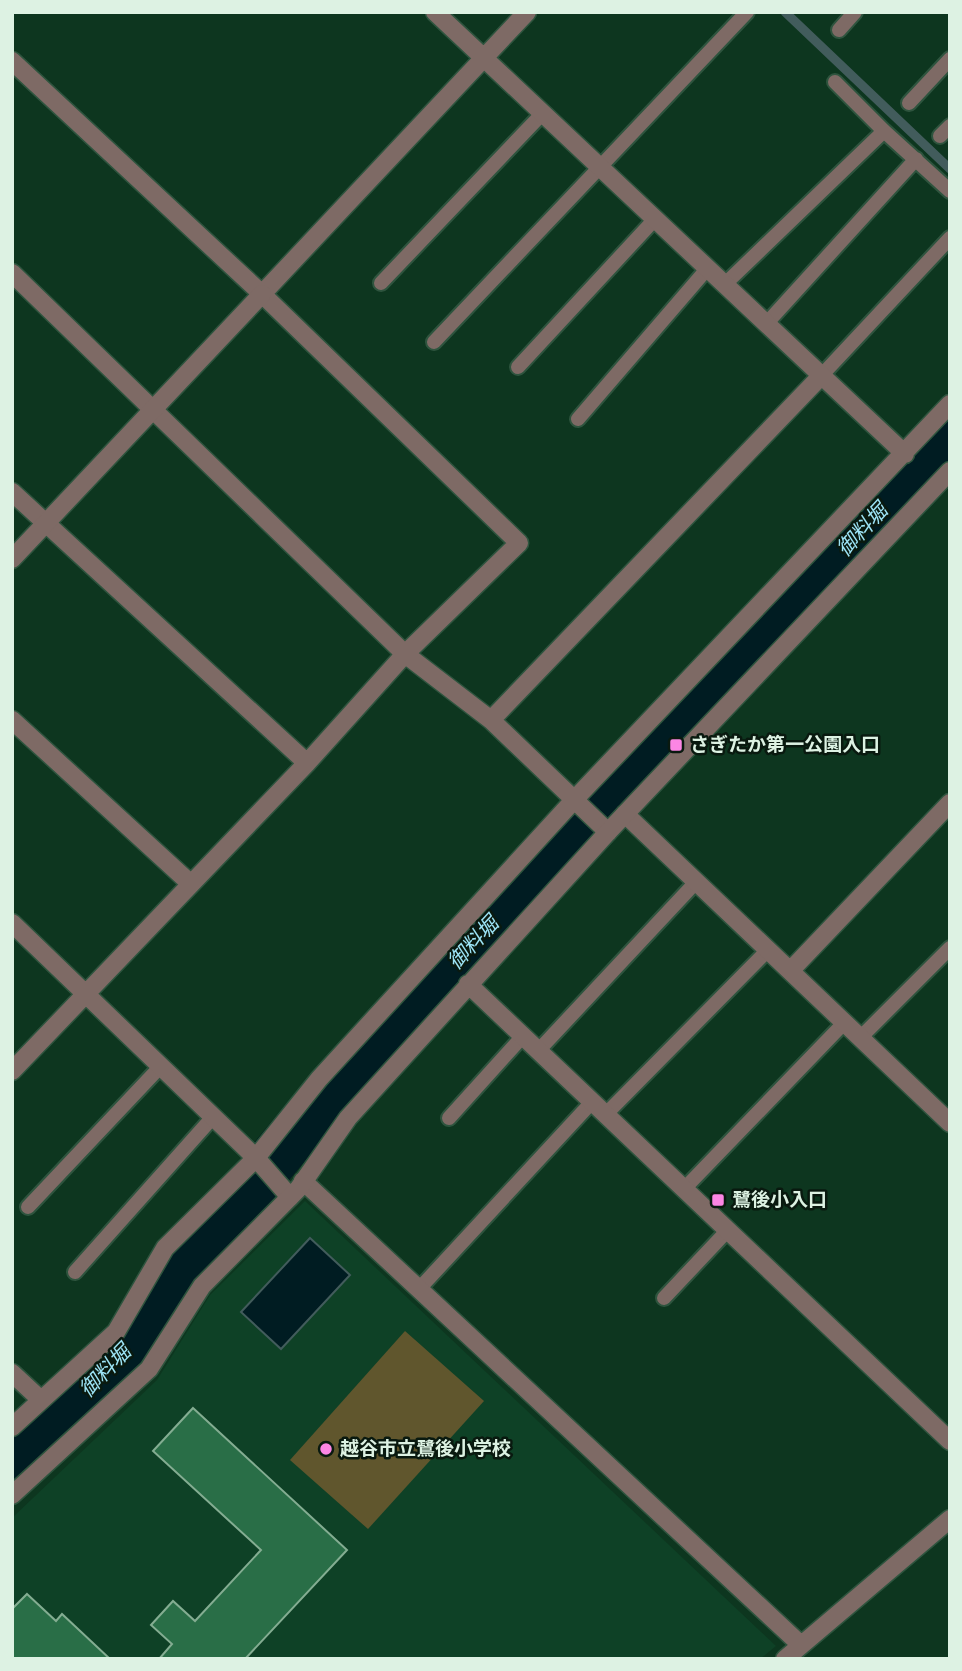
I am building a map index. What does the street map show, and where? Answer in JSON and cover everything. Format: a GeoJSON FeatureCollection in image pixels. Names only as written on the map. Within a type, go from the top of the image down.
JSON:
{"type":"FeatureCollection","features":[{"type":"Feature","properties":{"kind":"street"},"geometry":{"type":"LineString","coordinates":[[435,12],[905,454]]}},
{"type":"Feature","properties":{"kind":"street"},"geometry":{"type":"LineString","coordinates":[[12,559],[527,12]]}},
{"type":"Feature","properties":{"kind":"street"},"geometry":{"type":"LineString","coordinates":[[12,1071],[307,763],[405,654],[519,543],[262,294],[14,67]]}},
{"type":"Feature","properties":{"kind":"street"},"geometry":{"type":"LineString","coordinates":[[12,273],[405,654],[491,720],[604,829]]}},
{"type":"Feature","properties":{"kind":"street"},"geometry":{"type":"LineString","coordinates":[[491,720],[821,376]]}},
{"type":"Feature","properties":{"kind":"street"},"geometry":{"type":"LineString","coordinates":[[12,1427],[116,1332],[165,1248],[258,1160],[319,1079],[950,404]]}},
{"type":"Feature","properties":{"kind":"street"},"geometry":{"type":"LineString","coordinates":[[12,1495],[149,1369],[202,1286],[290,1196],[348,1118],[604,829],[625,814],[950,471]]}},
{"type":"Feature","properties":{"kind":"street"},"geometry":{"type":"LineString","coordinates":[[12,492],[307,763]]}},
{"type":"Feature","properties":{"kind":"street"},"geometry":{"type":"LineString","coordinates":[[12,720],[191,884]]}},
{"type":"Feature","properties":{"kind":"street"},"geometry":{"type":"LineString","coordinates":[[790,971],[950,803]]}},
{"type":"Feature","properties":{"kind":"street"},"geometry":{"type":"LineString","coordinates":[[625,814],[950,1123]]}},
{"type":"Feature","properties":{"kind":"street"},"geometry":{"type":"LineString","coordinates":[[12,923],[258,1160],[290,1196]]}},
{"type":"Feature","properties":{"kind":"street"},"geometry":{"type":"LineString","coordinates":[[468,984],[950,1441]]}},
{"type":"Feature","properties":{"kind":"street"},"geometry":{"type":"LineString","coordinates":[[303,1181],[802,1645]]}},
{"type":"Feature","properties":{"kind":"street"},"geometry":{"type":"LineString","coordinates":[[12,1373],[41,1400]]}},
{"type":"Feature","properties":{"kind":"street"},"geometry":{"type":"LineString","coordinates":[[785,1659],[950,1519]]}},
{"type":"Feature","properties":{"kind":"lane"},"geometry":{"type":"LineString","coordinates":[[434,342],[601,169],[747,12]]}},
{"type":"Feature","properties":{"kind":"lane"},"geometry":{"type":"LineString","coordinates":[[839,30],[855,12]]}},
{"type":"Feature","properties":{"kind":"lane"},"geometry":{"type":"LineString","coordinates":[[909,103],[950,59]]}},
{"type":"Feature","properties":{"kind":"lane"},"geometry":{"type":"LineString","coordinates":[[835,82],[950,191]]}},
{"type":"Feature","properties":{"kind":"lane"},"geometry":{"type":"LineString","coordinates":[[381,284],[542,114]]}},
{"type":"Feature","properties":{"kind":"lane"},"geometry":{"type":"LineString","coordinates":[[724,285],[884,131]]}},
{"type":"Feature","properties":{"kind":"lane"},"geometry":{"type":"LineString","coordinates":[[766,324],[916,159]]}},
{"type":"Feature","properties":{"kind":"lane"},"geometry":{"type":"LineString","coordinates":[[518,367],[654,219]]}},
{"type":"Feature","properties":{"kind":"lane"},"geometry":{"type":"LineString","coordinates":[[821,376],[950,238]]}},
{"type":"Feature","properties":{"kind":"lane"},"geometry":{"type":"LineString","coordinates":[[578,419],[707,269]]}},
{"type":"Feature","properties":{"kind":"lane"},"geometry":{"type":"LineString","coordinates":[[538,1051],[696,882]]}},
{"type":"Feature","properties":{"kind":"lane"},"geometry":{"type":"LineString","coordinates":[[860,1038],[950,948]]}},
{"type":"Feature","properties":{"kind":"lane"},"geometry":{"type":"LineString","coordinates":[[419,1289],[599,1108],[768,950]]}},
{"type":"Feature","properties":{"kind":"lane"},"geometry":{"type":"LineString","coordinates":[[684,1189],[844,1023]]}},
{"type":"Feature","properties":{"kind":"lane"},"geometry":{"type":"LineString","coordinates":[[449,1118],[523,1037]]}},
{"type":"Feature","properties":{"kind":"lane"},"geometry":{"type":"LineString","coordinates":[[28,1207],[161,1066]]}},
{"type":"Feature","properties":{"kind":"lane"},"geometry":{"type":"LineString","coordinates":[[75,1272],[214,1117]]}},
{"type":"Feature","properties":{"kind":"lane"},"geometry":{"type":"LineString","coordinates":[[664,1298],[728,1230]]}},
{"type":"Feature","properties":{"kind":"shaded area","name":"越谷市立鷺後小学校"},"geometry":{"type":"Polygon","coordinates":[[[305,1201],[776,1646],[760,1659],[12,1659],[12,1518],[157,1380],[210,1295],[305,1201]]]}},
{"type":"Feature","properties":{"kind":"shaded area"},"geometry":{"type":"Polygon","coordinates":[[[405,1331],[484,1401],[368,1529],[290,1460],[405,1331]]]}},
{"type":"Feature","properties":{"kind":"water"},"geometry":{"type":"Polygon","coordinates":[[[310,1238],[350,1275],[281,1349],[241,1312],[310,1238]]]}},
{"type":"Feature","properties":{"kind":"building"},"geometry":{"type":"Polygon","coordinates":[[[193,1408],[347,1550],[245,1659],[159,1659],[172,1644],[151,1625],[173,1601],[195,1621],[261,1550],[153,1451],[193,1408]]]}},
{"type":"Feature","properties":{"kind":"building"},"geometry":{"type":"Polygon","coordinates":[[[27,1594],[56,1621],[62,1614],[110,1659],[12,1659],[12,1609],[27,1594]]]}},
{"type":"Feature","properties":{"kind":"waterway"},"geometry":{"type":"LineString","coordinates":[[785,12],[950,169]]}},
{"type":"Feature","properties":{"kind":"waterway","name":"御料堀"},"geometry":{"type":"LineString","coordinates":[[12,1459],[127,1354],[169,1277],[222,1221],[306,1120],[950,437]]}},
{"type":"Feature","properties":{"kind":"place","name":"さぎたか第一公園入口"},"geometry":{"type":"Point","coordinates":[676,745]}},
{"type":"Feature","properties":{"kind":"place","name":"鷺後小入口"},"geometry":{"type":"Point","coordinates":[718,1200]}},
{"type":"Feature","properties":{"kind":"place","name":"越谷市立鷺後小学校"},"geometry":{"type":"Point","coordinates":[326,1449]}}]}
